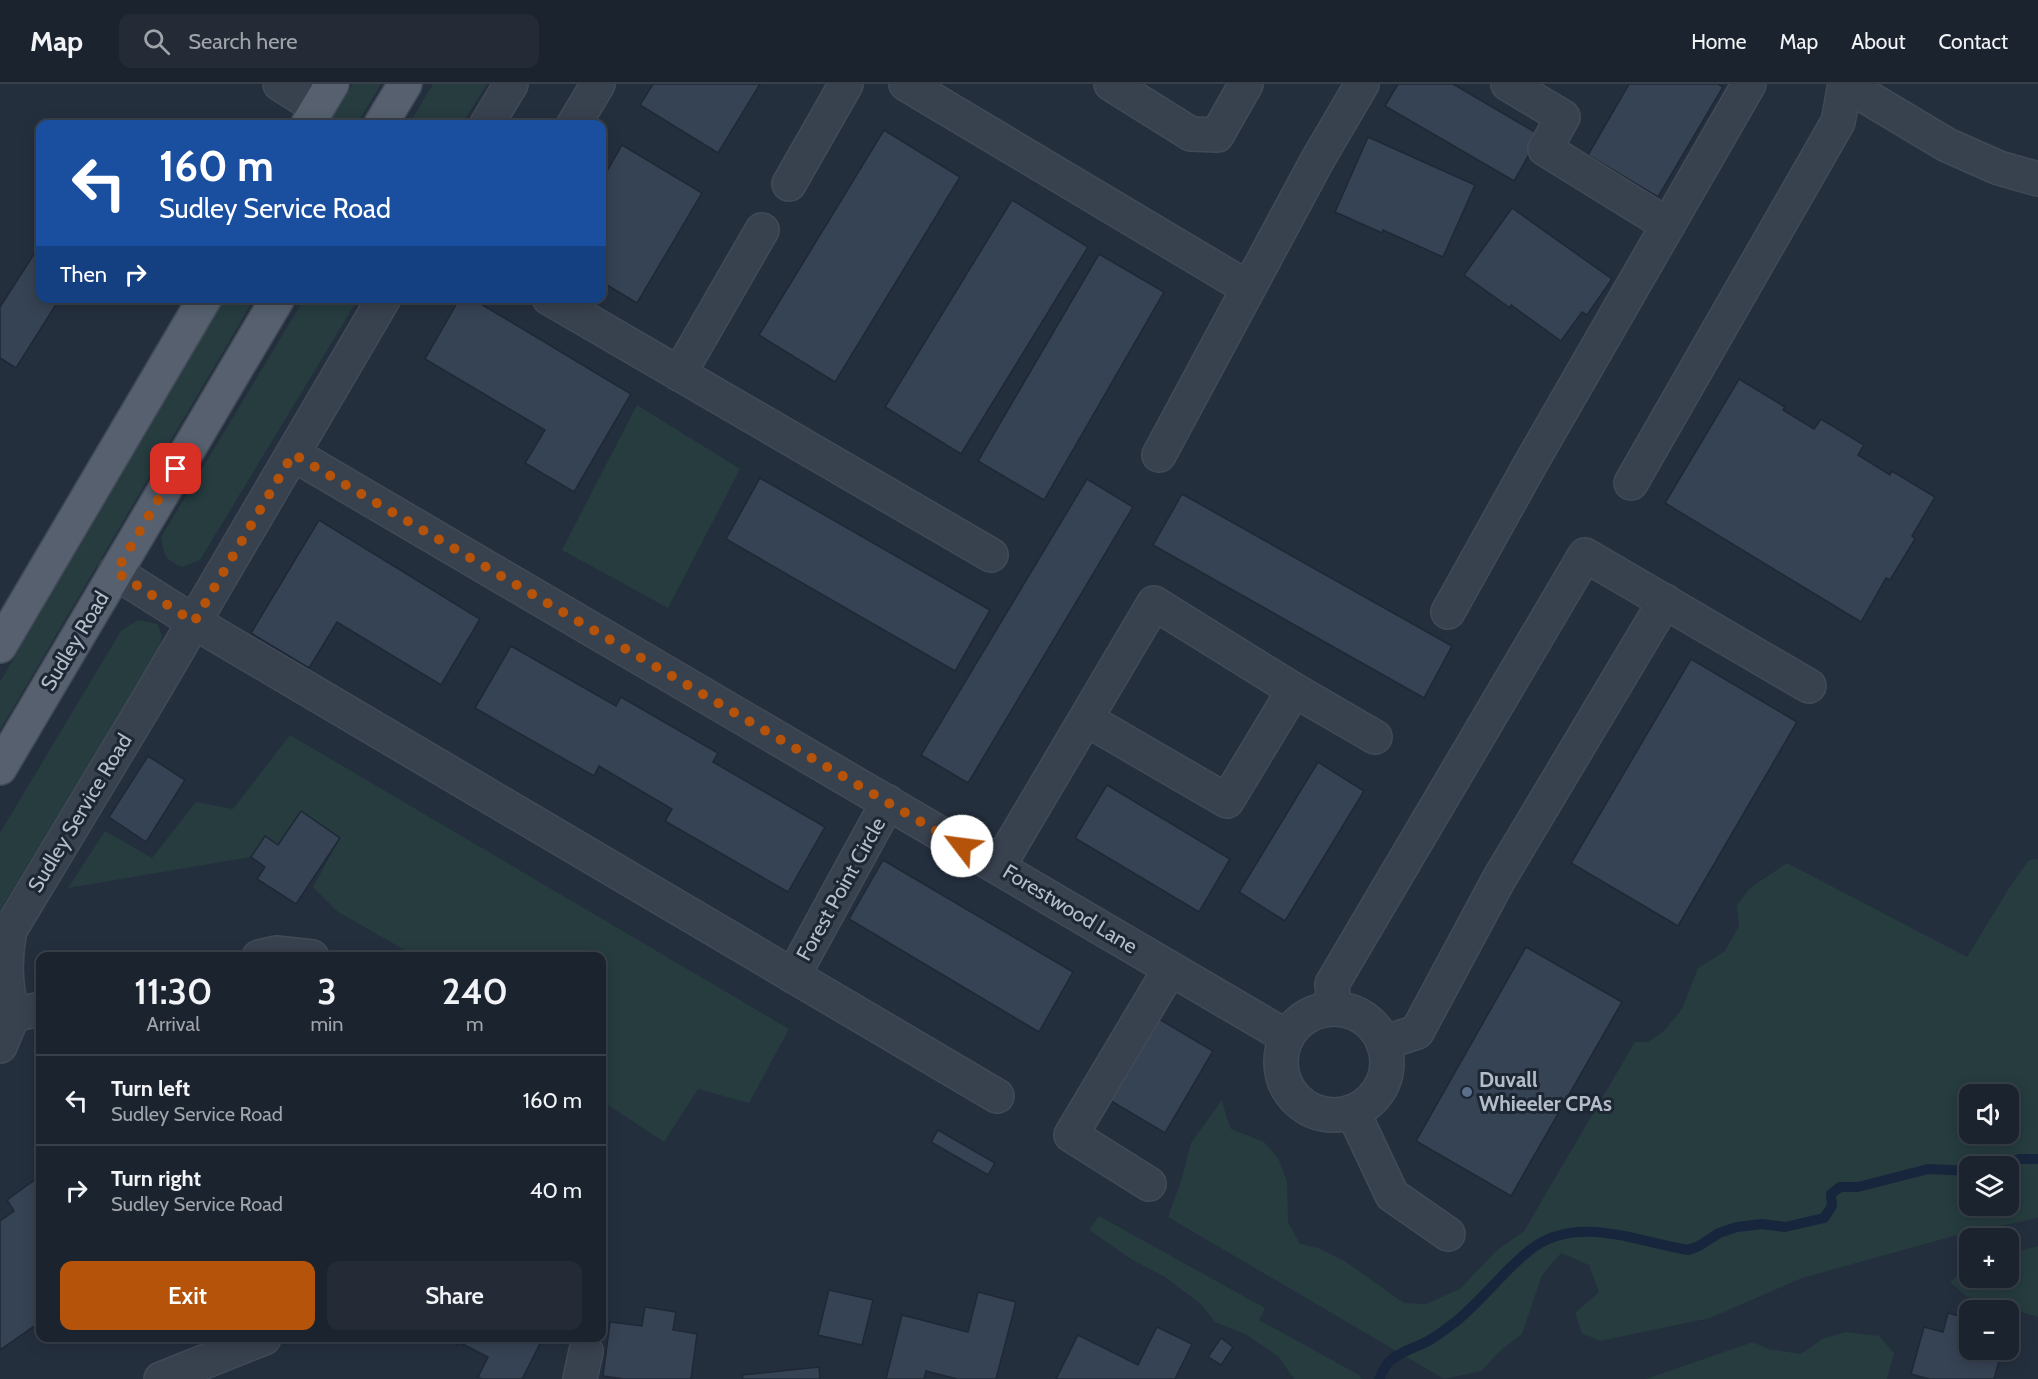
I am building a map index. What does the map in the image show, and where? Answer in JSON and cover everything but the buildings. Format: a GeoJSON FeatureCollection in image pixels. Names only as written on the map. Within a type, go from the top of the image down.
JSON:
{"type":"FeatureCollection","features":[{"type":"Feature","properties":{"kind":"main road"},"geometry":{"type":"LineString","coordinates":[[383,120],[405,84]]}},
{"type":"Feature","properties":{"kind":"main road"},"geometry":{"type":"LineString","coordinates":[[0,646],[202,303]]}},
{"type":"Feature","properties":{"kind":"main road","name":"Sudley Road"},"geometry":{"type":"LineString","coordinates":[[0,768],[275,303]]}},
{"type":"Feature","properties":{"kind":"street"},"geometry":{"type":"LineString","coordinates":[[280,84],[319,105]]}},
{"type":"Feature","properties":{"kind":"street"},"geometry":{"type":"LineString","coordinates":[[489,120],[511,84]]}},
{"type":"Feature","properties":{"kind":"street"},"geometry":{"type":"LineString","coordinates":[[576,120],[598,84]]}},
{"type":"Feature","properties":{"kind":"street"},"geometry":{"type":"LineString","coordinates":[[789,184],[846,84]]}},
{"type":"Feature","properties":{"kind":"street"},"geometry":{"type":"LineString","coordinates":[[906,84],[1248,288]]}},
{"type":"Feature","properties":{"kind":"street"},"geometry":{"type":"LineString","coordinates":[[1111,84],[1144,93],[1191,134],[1217,135],[1245,84]]}},
{"type":"Feature","properties":{"kind":"street"},"geometry":{"type":"LineString","coordinates":[[1159,455],[1318,159],[1362,84]]}},
{"type":"Feature","properties":{"kind":"street"},"geometry":{"type":"LineString","coordinates":[[1508,84],[1563,117],[1545,150],[1668,225]]}},
{"type":"Feature","properties":{"kind":"street"},"geometry":{"type":"LineString","coordinates":[[1448,612],[1530,464],[1749,84]]}},
{"type":"Feature","properties":{"kind":"street"},"geometry":{"type":"LineString","coordinates":[[1631,483],[1838,122],[1845,84],[1947,145],[1999,168],[2038,179]]}},
{"type":"Feature","properties":{"kind":"street"},"geometry":{"type":"LineString","coordinates":[[679,374],[762,230]]}},
{"type":"Feature","properties":{"kind":"street","name":"Sudley Service Road"},"geometry":{"type":"LineString","coordinates":[[27,1012],[8,996],[5,955],[10,930],[381,303]]}},
{"type":"Feature","properties":{"kind":"street"},"geometry":{"type":"LineString","coordinates":[[558,303],[991,555]]}},
{"type":"Feature","properties":{"kind":"street","name":"Forestwood Lane"},"geometry":{"type":"LineString","coordinates":[[293,454],[1287,1037]]}},
{"type":"Feature","properties":{"kind":"street"},"geometry":{"type":"LineString","coordinates":[[1334,1008],[1332,984],[1585,555],[1809,686]]}},
{"type":"Feature","properties":{"kind":"street"},"geometry":{"type":"LineString","coordinates":[[116,572],[194,622],[997,1096]]}},
{"type":"Feature","properties":{"kind":"street"},"geometry":{"type":"LineString","coordinates":[[1383,1043],[1417,1032],[1498,879],[1665,601]]}},
{"type":"Feature","properties":{"kind":"street"},"geometry":{"type":"LineString","coordinates":[[998,867],[1154,603],[1294,690],[1375,737]]}},
{"type":"Feature","properties":{"kind":"street"},"geometry":{"type":"LineString","coordinates":[[1086,719],[1227,801],[1294,690]]}},
{"type":"Feature","properties":{"kind":"street","name":"Forest Point Circle"},"geometry":{"type":"LineString","coordinates":[[794,976],[888,802]]}},
{"type":"Feature","properties":{"kind":"street"},"geometry":{"type":"LineString","coordinates":[[1149,1184],[1071,1135],[1170,969]]}},
{"type":"Feature","properties":{"kind":"street"},"geometry":{"type":"LineString","coordinates":[[1334,1008],[1349,1011],[1364,1018],[1376,1029],[1386,1056],[1386,1070],[1375,1095],[1353,1112],[1340,1115],[1314,1112],[1292,1095],[1281,1071],[1280,1058],[1287,1037],[1298,1022],[1308,1015],[1334,1008]]}},
{"type":"Feature","properties":{"kind":"street"},"geometry":{"type":"LineString","coordinates":[[0,1046],[27,1012]]}},
{"type":"Feature","properties":{"kind":"street"},"geometry":{"type":"LineString","coordinates":[[1353,1112],[1392,1195],[1448,1234]]}},
{"type":"Feature","properties":{"kind":"street"},"geometry":{"type":"LineString","coordinates":[[161,1379],[254,1342]]}},
{"type":"Feature","properties":{"kind":"green space"},"geometry":{"type":"Polygon","coordinates":[[[353,84],[381,84],[359,120],[330,120],[353,84]]]}},
{"type":"Feature","properties":{"kind":"green space"},"geometry":{"type":"Polygon","coordinates":[[[433,84],[487,84],[464,120],[411,120],[433,84]]]}},
{"type":"Feature","properties":{"kind":"green space"},"geometry":{"type":"Polygon","coordinates":[[[222,303],[252,303],[0,730],[0,682],[222,303]]]}},
{"type":"Feature","properties":{"kind":"green space"},"geometry":{"type":"Polygon","coordinates":[[[302,303],[356,303],[200,560],[182,567],[166,556],[161,537],[302,303]]]}},
{"type":"Feature","properties":{"kind":"green space"},"geometry":{"type":"Polygon","coordinates":[[[637,405],[740,469],[668,608],[562,550],[637,405]]]}},
{"type":"Feature","properties":{"kind":"green space"},"geometry":{"type":"Polygon","coordinates":[[[138,620],[157,624],[162,636],[158,650],[0,911],[0,833],[121,631],[138,620]]]}},
{"type":"Feature","properties":{"kind":"green space"},"geometry":{"type":"Polygon","coordinates":[[[290,735],[789,1029],[749,1103],[698,1089],[664,1142],[606,1104],[606,952],[408,952],[338,912],[313,887],[340,838],[301,811],[278,845],[265,837],[251,857],[68,888],[105,831],[152,858],[196,802],[233,809],[290,735]]]}},
{"type":"Feature","properties":{"kind":"green space"},"geometry":{"type":"Polygon","coordinates":[[[2038,859],[2038,1218],[1992,1228],[1959,1228],[1959,1235],[1802,1278],[1710,1318],[1600,1341],[1582,1333],[1575,1313],[1599,1292],[1589,1265],[1561,1253],[1542,1275],[1522,1334],[1501,1350],[1481,1371],[1444,1379],[1168,1217],[1191,1143],[1222,1100],[1231,1129],[1264,1142],[1278,1158],[1287,1181],[1288,1222],[1300,1244],[1318,1248],[1346,1262],[1404,1303],[1426,1304],[1460,1289],[1497,1250],[1524,1231],[1635,1042],[1648,1042],[1664,1031],[1682,1009],[1698,968],[1725,951],[1739,926],[1737,905],[1750,888],[1787,863],[1967,957],[2029,860],[2038,859]]]}},
{"type":"Feature","properties":{"kind":"green space"},"geometry":{"type":"Polygon","coordinates":[[[1099,1216],[1265,1308],[1259,1320],[1359,1375],[1362,1379],[1294,1379],[1278,1356],[1245,1334],[1215,1322],[1202,1305],[1165,1277],[1131,1259],[1089,1230],[1099,1216]]]}},
{"type":"Feature","properties":{"kind":"green space"},"geometry":{"type":"Polygon","coordinates":[[[2038,1246],[2038,1317],[2019,1311],[2019,1300],[1980,1300],[1966,1296],[1950,1282],[1959,1274],[1959,1288],[2019,1288],[2019,1251],[2038,1246]]]}},
{"type":"Feature","properties":{"kind":"green space"},"geometry":{"type":"Polygon","coordinates":[[[1846,1332],[1879,1336],[1894,1353],[1887,1379],[1646,1379],[1753,1342],[1768,1349],[1801,1354],[1822,1339],[1846,1332]]]}},
{"type":"Feature","properties":{"kind":"waterway"},"geometry":{"type":"LineString","coordinates":[[2019,1159],[2038,1159]]}},
{"type":"Feature","properties":{"kind":"waterway"},"geometry":{"type":"LineString","coordinates":[[1379,1379],[1392,1359],[1423,1344],[1454,1323],[1530,1250],[1548,1239],[1567,1233],[1607,1233],[1688,1250],[1719,1233],[1737,1227],[1762,1224],[1785,1227],[1824,1218],[1832,1206],[1831,1194],[1840,1187],[1858,1187],[1928,1169],[1959,1170]]}},
{"type":"Feature","properties":{"kind":"place","name":"Duvall Whieeler CPAs"},"geometry":{"type":"Point","coordinates":[1467,1092]}},
{"type":"Feature","properties":{"kind":"route"},"geometry":{"type":"LineString","coordinates":[[176,469],[116,572],[194,622],[293,454],[512,580],[962,846]]}}]}
